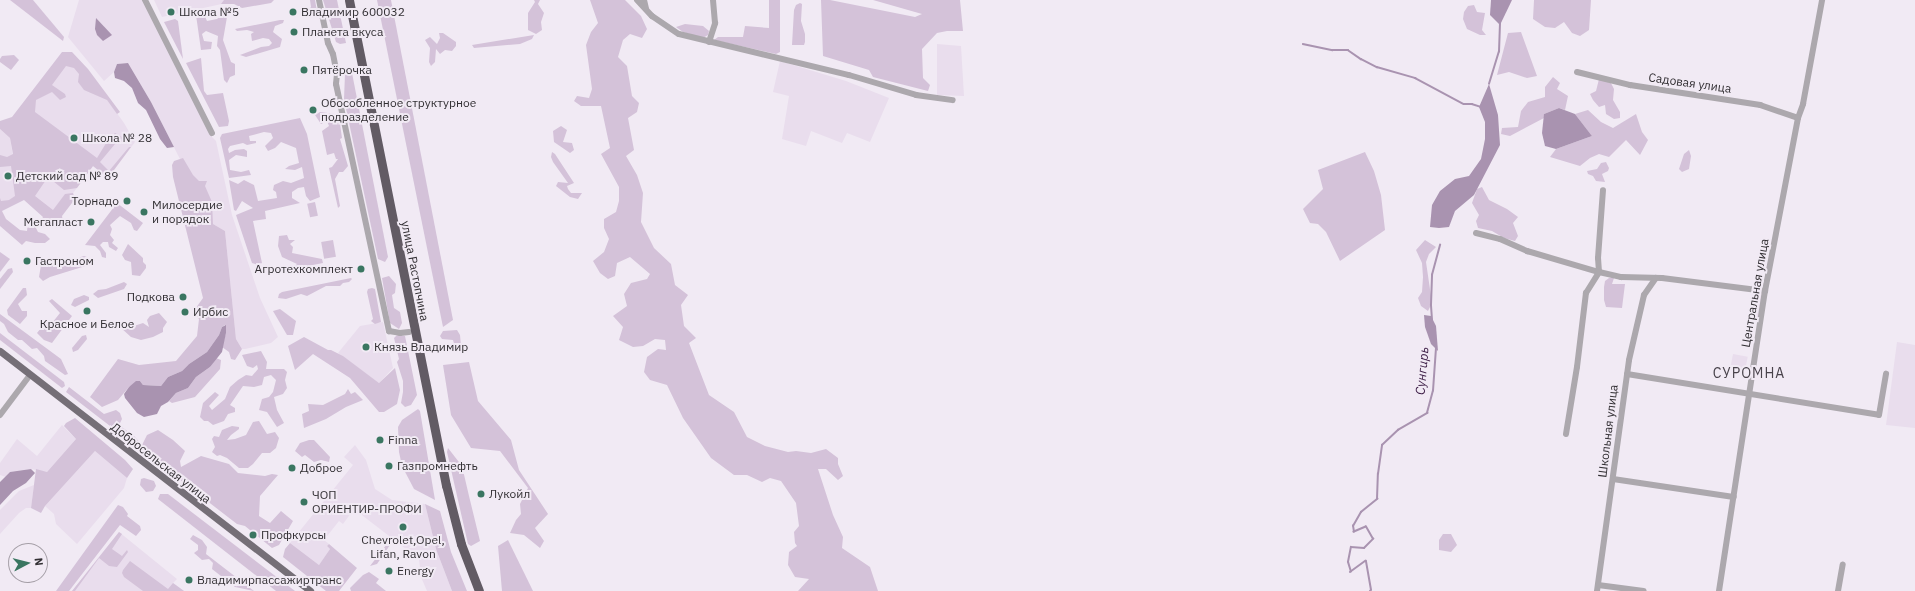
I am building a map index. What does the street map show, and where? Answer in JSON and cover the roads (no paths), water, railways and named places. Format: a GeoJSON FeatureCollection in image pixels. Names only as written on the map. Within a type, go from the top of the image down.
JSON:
{"type":"FeatureCollection","features":[{"type":"Feature","properties":{"kind":"highway","name":"улица Растопчина"},"geometry":{"type":"LineString","coordinates":[[343,0],[444,500],[456,546],[472,591]]}},
{"type":"Feature","properties":{"kind":"highway","name":"улица Растопчина"},"geometry":{"type":"LineString","coordinates":[[349,0],[446,485],[461,544],[479,591]]}},
{"type":"Feature","properties":{"kind":"main road","name":"Добросельская улица"},"geometry":{"type":"LineString","coordinates":[[0,351],[310,591]]}},
{"type":"Feature","properties":{"kind":"street"},"geometry":{"type":"LineString","coordinates":[[145,0],[212,133]]}},
{"type":"Feature","properties":{"kind":"street","name":"улица Растопчина"},"geometry":{"type":"LineString","coordinates":[[319,0],[328,43],[333,54],[336,68],[336,84],[389,330],[409,332]]}},
{"type":"Feature","properties":{"kind":"street"},"geometry":{"type":"LineString","coordinates":[[637,0],[646,10],[678,34],[849,75],[916,95],[953,100]]}},
{"type":"Feature","properties":{"kind":"street"},"geometry":{"type":"LineString","coordinates":[[644,0],[646,10]]}},
{"type":"Feature","properties":{"kind":"street"},"geometry":{"type":"LineString","coordinates":[[709,42],[715,23],[713,0]]}},
{"type":"Feature","properties":{"kind":"street","name":"Центральная улица"},"geometry":{"type":"LineString","coordinates":[[1719,591],[1765,291],[1798,118],[1803,104],[1822,0]]}},
{"type":"Feature","properties":{"kind":"street","name":"Садовая улица"},"geometry":{"type":"LineString","coordinates":[[1577,72],[1630,85],[1760,105],[1798,118]]}},
{"type":"Feature","properties":{"kind":"street"},"geometry":{"type":"LineString","coordinates":[[1566,434],[1577,367],[1586,293],[1599,272],[1598,258],[1603,190]]}},
{"type":"Feature","properties":{"kind":"street"},"geometry":{"type":"LineString","coordinates":[[1476,233],[1500,239],[1527,251],[1621,277],[1656,278],[1765,291]]}},
{"type":"Feature","properties":{"kind":"street","name":"Школьная улица"},"geometry":{"type":"LineString","coordinates":[[1597,588],[1627,374],[1644,295],[1656,278]]}},
{"type":"Feature","properties":{"kind":"street"},"geometry":{"type":"LineString","coordinates":[[1627,374],[1879,415],[1886,374]]}},
{"type":"Feature","properties":{"kind":"street"},"geometry":{"type":"LineString","coordinates":[[0,415],[30,375]]}},
{"type":"Feature","properties":{"kind":"street"},"geometry":{"type":"LineString","coordinates":[[1613,479],[1734,497]]}},
{"type":"Feature","properties":{"kind":"street"},"geometry":{"type":"LineString","coordinates":[[1838,591],[1843,564]]}},
{"type":"Feature","properties":{"kind":"street"},"geometry":{"type":"LineString","coordinates":[[1597,588],[1644,591]]}},
{"type":"Feature","properties":{"kind":"waterway","name":"Сунгирь"},"geometry":{"type":"LineString","coordinates":[[1489,84],[1499,52],[1500,24]]}},
{"type":"Feature","properties":{"kind":"waterway"},"geometry":{"type":"LineString","coordinates":[[1303,44],[1332,50],[1348,50],[1377,67],[1415,78],[1464,104],[1472,104],[1481,107]]}},
{"type":"Feature","properties":{"kind":"waterway","name":"Сунгирь"},"geometry":{"type":"LineString","coordinates":[[1432,320],[1432,275],[1440,245]]}},
{"type":"Feature","properties":{"kind":"waterway","name":"Сунгирь"},"geometry":{"type":"LineString","coordinates":[[1370,591],[1366,561],[1351,572],[1348,562],[1351,547],[1364,548],[1373,539],[1366,527],[1354,532],[1353,526],[1361,512],[1377,499],[1378,474],[1382,445],[1398,430],[1427,413],[1433,391],[1436,348]]}},
{"type":"Feature","properties":{"kind":"place","name":"Школа №5"},"geometry":{"type":"Point","coordinates":[171,12]}},
{"type":"Feature","properties":{"kind":"place","name":"Владимир 600032"},"geometry":{"type":"Point","coordinates":[293,12]}},
{"type":"Feature","properties":{"kind":"place","name":"Планета вкуса"},"geometry":{"type":"Point","coordinates":[294,32]}},
{"type":"Feature","properties":{"kind":"place","name":"Пятёрочка"},"geometry":{"type":"Point","coordinates":[304,70]}},
{"type":"Feature","properties":{"kind":"place","name":"Обособленное структурное подразделение"},"geometry":{"type":"Point","coordinates":[313,110]}},
{"type":"Feature","properties":{"kind":"place","name":"Школа № 28"},"geometry":{"type":"Point","coordinates":[74,138]}},
{"type":"Feature","properties":{"kind":"place","name":"Детский сад № 89"},"geometry":{"type":"Point","coordinates":[8,176]}},
{"type":"Feature","properties":{"kind":"place","name":"Торнадо"},"geometry":{"type":"Point","coordinates":[127,201]}},
{"type":"Feature","properties":{"kind":"place","name":"Милосердие и порядок"},"geometry":{"type":"Point","coordinates":[144,212]}},
{"type":"Feature","properties":{"kind":"place","name":"Мегапласт"},"geometry":{"type":"Point","coordinates":[91,222]}},
{"type":"Feature","properties":{"kind":"place","name":"Гастроном"},"geometry":{"type":"Point","coordinates":[27,261]}},
{"type":"Feature","properties":{"kind":"place","name":"Агротехкомплект"},"geometry":{"type":"Point","coordinates":[361,269]}},
{"type":"Feature","properties":{"kind":"place","name":"Подкова"},"geometry":{"type":"Point","coordinates":[183,297]}},
{"type":"Feature","properties":{"kind":"place","name":"Красное и Белое"},"geometry":{"type":"Point","coordinates":[87,311]}},
{"type":"Feature","properties":{"kind":"place","name":"Ирбис"},"geometry":{"type":"Point","coordinates":[185,312]}},
{"type":"Feature","properties":{"kind":"place","name":"Князь Владимир"},"geometry":{"type":"Point","coordinates":[366,347]}},
{"type":"Feature","properties":{"kind":"place","name":"Finna"},"geometry":{"type":"Point","coordinates":[380,440]}},
{"type":"Feature","properties":{"kind":"place","name":"Газпромнефть"},"geometry":{"type":"Point","coordinates":[389,466]}},
{"type":"Feature","properties":{"kind":"place","name":"Доброе"},"geometry":{"type":"Point","coordinates":[292,468]}},
{"type":"Feature","properties":{"kind":"place","name":"Лукойл"},"geometry":{"type":"Point","coordinates":[481,494]}},
{"type":"Feature","properties":{"kind":"place","name":"ЧОП ОРИЕНТИР-ПРОФИ"},"geometry":{"type":"Point","coordinates":[304,502]}},
{"type":"Feature","properties":{"kind":"place","name":"Chevrolet,Opel, Lifan, Ravon"},"geometry":{"type":"Point","coordinates":[403,527]}},
{"type":"Feature","properties":{"kind":"place","name":"Профкурсы"},"geometry":{"type":"Point","coordinates":[253,535]}},
{"type":"Feature","properties":{"kind":"place","name":"Energy"},"geometry":{"type":"Point","coordinates":[389,571]}},
{"type":"Feature","properties":{"kind":"place","name":"Владимирпассажиртранс"},"geometry":{"type":"Point","coordinates":[189,580]}},
{"type":"Feature","properties":{"kind":"district","name":"СУРОМНА"},"geometry":{"type":"Point","coordinates":[1749,373]}}]}
